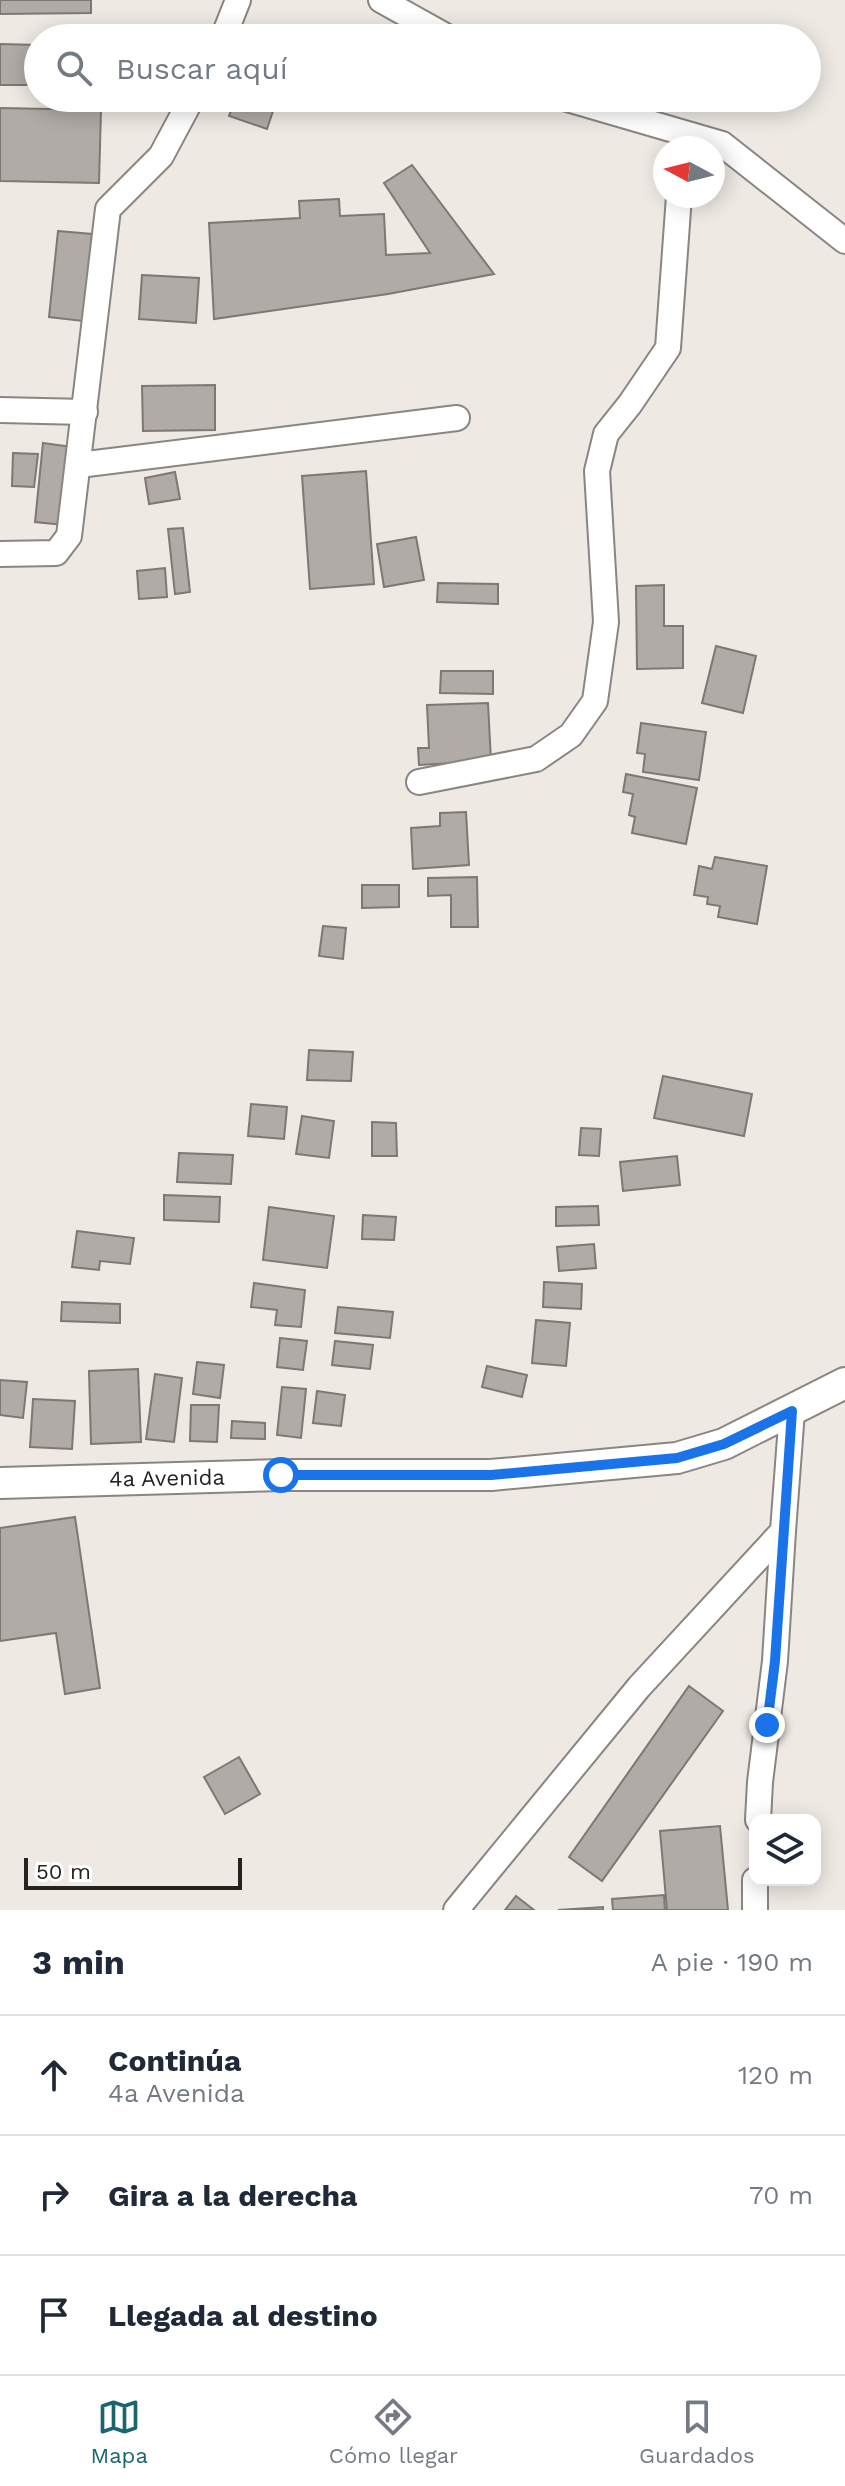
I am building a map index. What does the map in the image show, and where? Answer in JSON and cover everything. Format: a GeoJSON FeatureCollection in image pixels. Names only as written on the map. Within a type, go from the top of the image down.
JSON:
{"type":"FeatureCollection","features":[{"type":"Feature","properties":{"kind":"street"},"geometry":{"type":"LineString","coordinates":[[229,24],[238,0]]}},
{"type":"Feature","properties":{"kind":"street"},"geometry":{"type":"LineString","coordinates":[[381,0],[424,24]]}},
{"type":"Feature","properties":{"kind":"street"},"geometry":{"type":"LineString","coordinates":[[0,554],[56,553],[69,536],[108,209],[161,156],[185,112]]}},
{"type":"Feature","properties":{"kind":"street"},"geometry":{"type":"LineString","coordinates":[[607,112],[681,136]]}},
{"type":"Feature","properties":{"kind":"street"},"geometry":{"type":"LineString","coordinates":[[725,153],[845,241]]}},
{"type":"Feature","properties":{"kind":"street"},"geometry":{"type":"LineString","coordinates":[[419,782],[536,759],[571,735],[595,701],[606,622],[597,471],[606,434],[668,348],[678,208]]}},
{"type":"Feature","properties":{"kind":"street"},"geometry":{"type":"LineString","coordinates":[[0,410],[85,412]]}},
{"type":"Feature","properties":{"kind":"street"},"geometry":{"type":"LineString","coordinates":[[79,465],[457,418]]}},
{"type":"Feature","properties":{"kind":"street","name":"4a Avenida"},"geometry":{"type":"LineString","coordinates":[[0,1483],[281,1475],[491,1475],[677,1458],[724,1444],[845,1383]]}},
{"type":"Feature","properties":{"kind":"street"},"geometry":{"type":"LineString","coordinates":[[758,1814],[775,1661],[792,1411]]}},
{"type":"Feature","properties":{"kind":"street"},"geometry":{"type":"LineString","coordinates":[[456,1910],[639,1687],[783,1531]]}},
{"type":"Feature","properties":{"kind":"street"},"geometry":{"type":"LineString","coordinates":[[755,1886],[755,1910]]}},
{"type":"Feature","properties":{"kind":"building"},"geometry":{"type":"Polygon","coordinates":[[[0,0],[91,0],[91,13],[0,14],[0,0]]]}},
{"type":"Feature","properties":{"kind":"building"},"geometry":{"type":"Polygon","coordinates":[[[0,44],[24,45],[24,85],[0,85],[0,44]]]}},
{"type":"Feature","properties":{"kind":"building"},"geometry":{"type":"Polygon","coordinates":[[[0,108],[24,108],[24,112],[101,112],[99,183],[0,181],[0,108]]]}},
{"type":"Feature","properties":{"kind":"building"},"geometry":{"type":"Polygon","coordinates":[[[231,112],[273,112],[267,129],[229,116],[231,112]]]}},
{"type":"Feature","properties":{"kind":"building"},"geometry":{"type":"Polygon","coordinates":[[[412,165],[494,274],[388,294],[214,319],[209,223],[300,218],[299,201],[339,199],[340,216],[384,214],[386,255],[430,253],[384,183],[412,165]]]}},
{"type":"Feature","properties":{"kind":"building"},"geometry":{"type":"Polygon","coordinates":[[[58,231],[92,234],[83,321],[49,317],[58,231]]]}},
{"type":"Feature","properties":{"kind":"building"},"geometry":{"type":"Polygon","coordinates":[[[142,275],[199,278],[196,323],[139,319],[142,275]]]}},
{"type":"Feature","properties":{"kind":"building"},"geometry":{"type":"Polygon","coordinates":[[[215,385],[215,430],[143,431],[142,386],[215,385]]]}},
{"type":"Feature","properties":{"kind":"building"},"geometry":{"type":"Polygon","coordinates":[[[43,443],[73,447],[64,525],[35,522],[43,443]]]}},
{"type":"Feature","properties":{"kind":"building"},"geometry":{"type":"Polygon","coordinates":[[[13,453],[38,454],[34,487],[12,486],[13,453]]]}},
{"type":"Feature","properties":{"kind":"building"},"geometry":{"type":"Polygon","coordinates":[[[366,471],[374,584],[310,589],[302,476],[366,471]]]}},
{"type":"Feature","properties":{"kind":"building"},"geometry":{"type":"Polygon","coordinates":[[[175,472],[180,499],[149,504],[145,478],[175,472]]]}},
{"type":"Feature","properties":{"kind":"building"},"geometry":{"type":"Polygon","coordinates":[[[183,528],[190,592],[175,594],[168,529],[183,528]]]}},
{"type":"Feature","properties":{"kind":"building"},"geometry":{"type":"Polygon","coordinates":[[[416,537],[424,580],[384,587],[377,544],[416,537]]]}},
{"type":"Feature","properties":{"kind":"building"},"geometry":{"type":"Polygon","coordinates":[[[165,568],[167,597],[139,599],[137,571],[165,568]]]}},
{"type":"Feature","properties":{"kind":"building"},"geometry":{"type":"Polygon","coordinates":[[[438,583],[498,584],[498,604],[437,602],[438,583]]]}},
{"type":"Feature","properties":{"kind":"building"},"geometry":{"type":"Polygon","coordinates":[[[664,585],[664,626],[683,626],[683,668],[637,669],[636,586],[664,585]]]}},
{"type":"Feature","properties":{"kind":"building"},"geometry":{"type":"Polygon","coordinates":[[[716,646],[756,656],[743,713],[702,703],[716,646]]]}},
{"type":"Feature","properties":{"kind":"building"},"geometry":{"type":"Polygon","coordinates":[[[441,671],[493,671],[493,694],[440,693],[441,671]]]}},
{"type":"Feature","properties":{"kind":"building"},"geometry":{"type":"Polygon","coordinates":[[[488,703],[491,761],[419,765],[418,748],[429,748],[427,705],[488,703]]]}},
{"type":"Feature","properties":{"kind":"building"},"geometry":{"type":"Polygon","coordinates":[[[641,723],[706,732],[699,780],[643,772],[645,754],[637,753],[641,723]]]}},
{"type":"Feature","properties":{"kind":"building"},"geometry":{"type":"Polygon","coordinates":[[[626,774],[697,788],[686,844],[632,833],[635,817],[629,815],[633,794],[623,792],[626,774]]]}},
{"type":"Feature","properties":{"kind":"building"},"geometry":{"type":"Polygon","coordinates":[[[466,812],[469,865],[413,869],[411,828],[440,826],[440,813],[466,812]]]}},
{"type":"Feature","properties":{"kind":"building"},"geometry":{"type":"Polygon","coordinates":[[[715,857],[767,866],[757,924],[718,917],[720,906],[707,904],[708,897],[694,895],[699,866],[712,869],[715,857]]]}},
{"type":"Feature","properties":{"kind":"building"},"geometry":{"type":"Polygon","coordinates":[[[477,877],[478,927],[451,927],[451,895],[428,896],[428,878],[477,877]]]}},
{"type":"Feature","properties":{"kind":"building"},"geometry":{"type":"Polygon","coordinates":[[[362,885],[399,885],[399,907],[362,908],[362,885]]]}},
{"type":"Feature","properties":{"kind":"building"},"geometry":{"type":"Polygon","coordinates":[[[323,926],[346,928],[343,959],[319,956],[323,926]]]}},
{"type":"Feature","properties":{"kind":"building"},"geometry":{"type":"Polygon","coordinates":[[[309,1050],[353,1052],[351,1081],[307,1080],[309,1050]]]}},
{"type":"Feature","properties":{"kind":"building"},"geometry":{"type":"Polygon","coordinates":[[[663,1076],[752,1094],[744,1136],[654,1118],[663,1076]]]}},
{"type":"Feature","properties":{"kind":"building"},"geometry":{"type":"Polygon","coordinates":[[[251,1104],[287,1107],[284,1139],[248,1136],[251,1104]]]}},
{"type":"Feature","properties":{"kind":"building"},"geometry":{"type":"Polygon","coordinates":[[[302,1116],[334,1121],[329,1158],[296,1154],[302,1116]]]}},
{"type":"Feature","properties":{"kind":"building"},"geometry":{"type":"Polygon","coordinates":[[[372,1122],[396,1123],[397,1156],[372,1156],[372,1122]]]}},
{"type":"Feature","properties":{"kind":"building"},"geometry":{"type":"Polygon","coordinates":[[[581,1128],[601,1129],[599,1156],[579,1155],[581,1128]]]}},
{"type":"Feature","properties":{"kind":"building"},"geometry":{"type":"Polygon","coordinates":[[[179,1153],[233,1155],[231,1184],[177,1182],[179,1153]]]}},
{"type":"Feature","properties":{"kind":"building"},"geometry":{"type":"Polygon","coordinates":[[[677,1156],[680,1185],[623,1191],[620,1162],[677,1156]]]}},
{"type":"Feature","properties":{"kind":"building"},"geometry":{"type":"Polygon","coordinates":[[[164,1195],[220,1197],[219,1222],[164,1220],[164,1195]]]}},
{"type":"Feature","properties":{"kind":"building"},"geometry":{"type":"Polygon","coordinates":[[[598,1206],[599,1225],[556,1226],[556,1207],[598,1206]]]}},
{"type":"Feature","properties":{"kind":"building"},"geometry":{"type":"Polygon","coordinates":[[[269,1207],[334,1216],[327,1268],[263,1260],[269,1207]]]}},
{"type":"Feature","properties":{"kind":"building"},"geometry":{"type":"Polygon","coordinates":[[[363,1215],[396,1217],[394,1240],[362,1239],[363,1215]]]}},
{"type":"Feature","properties":{"kind":"building"},"geometry":{"type":"Polygon","coordinates":[[[77,1231],[134,1238],[130,1264],[100,1261],[99,1270],[72,1267],[77,1231]]]}},
{"type":"Feature","properties":{"kind":"building"},"geometry":{"type":"Polygon","coordinates":[[[594,1244],[596,1268],[559,1271],[557,1247],[594,1244]]]}},
{"type":"Feature","properties":{"kind":"building"},"geometry":{"type":"Polygon","coordinates":[[[544,1282],[582,1284],[581,1309],[543,1307],[544,1282]]]}},
{"type":"Feature","properties":{"kind":"building"},"geometry":{"type":"Polygon","coordinates":[[[254,1283],[305,1290],[301,1327],[275,1325],[277,1310],[251,1307],[254,1283]]]}},
{"type":"Feature","properties":{"kind":"building"},"geometry":{"type":"Polygon","coordinates":[[[62,1302],[120,1304],[120,1323],[61,1321],[62,1302]]]}},
{"type":"Feature","properties":{"kind":"building"},"geometry":{"type":"Polygon","coordinates":[[[338,1307],[393,1312],[390,1338],[335,1333],[338,1307]]]}},
{"type":"Feature","properties":{"kind":"building"},"geometry":{"type":"Polygon","coordinates":[[[536,1320],[570,1323],[566,1366],[532,1363],[536,1320]]]}},
{"type":"Feature","properties":{"kind":"building"},"geometry":{"type":"Polygon","coordinates":[[[280,1338],[307,1341],[303,1370],[277,1367],[280,1338]]]}},
{"type":"Feature","properties":{"kind":"building"},"geometry":{"type":"Polygon","coordinates":[[[335,1341],[373,1345],[370,1369],[332,1365],[335,1341]]]}},
{"type":"Feature","properties":{"kind":"building"},"geometry":{"type":"Polygon","coordinates":[[[197,1362],[224,1365],[220,1398],[193,1394],[197,1362]]]}},
{"type":"Feature","properties":{"kind":"building"},"geometry":{"type":"Polygon","coordinates":[[[487,1366],[527,1375],[522,1397],[482,1387],[487,1366]]]}},
{"type":"Feature","properties":{"kind":"building"},"geometry":{"type":"Polygon","coordinates":[[[138,1369],[141,1442],[91,1444],[89,1371],[138,1369]]]}},
{"type":"Feature","properties":{"kind":"building"},"geometry":{"type":"Polygon","coordinates":[[[155,1374],[182,1378],[174,1442],[146,1439],[155,1374]]]}},
{"type":"Feature","properties":{"kind":"building"},"geometry":{"type":"Polygon","coordinates":[[[0,1380],[27,1382],[23,1418],[0,1415],[0,1380]]]}},
{"type":"Feature","properties":{"kind":"building"},"geometry":{"type":"Polygon","coordinates":[[[282,1387],[306,1389],[301,1438],[277,1435],[282,1387]]]}},
{"type":"Feature","properties":{"kind":"building"},"geometry":{"type":"Polygon","coordinates":[[[317,1391],[345,1395],[341,1426],[313,1423],[317,1391]]]}},
{"type":"Feature","properties":{"kind":"building"},"geometry":{"type":"Polygon","coordinates":[[[33,1399],[75,1401],[72,1449],[30,1447],[33,1399]]]}},
{"type":"Feature","properties":{"kind":"building"},"geometry":{"type":"Polygon","coordinates":[[[191,1405],[219,1405],[217,1442],[190,1441],[191,1405]]]}},
{"type":"Feature","properties":{"kind":"building"},"geometry":{"type":"Polygon","coordinates":[[[232,1421],[265,1423],[265,1439],[231,1438],[232,1421]]]}},
{"type":"Feature","properties":{"kind":"building"},"geometry":{"type":"Polygon","coordinates":[[[75,1517],[100,1688],[65,1694],[56,1633],[0,1641],[0,1528],[75,1517]]]}},
{"type":"Feature","properties":{"kind":"building"},"geometry":{"type":"Polygon","coordinates":[[[689,1686],[723,1711],[602,1881],[569,1857],[689,1686]]]}},
{"type":"Feature","properties":{"kind":"building"},"geometry":{"type":"Polygon","coordinates":[[[239,1757],[260,1794],[225,1814],[204,1777],[239,1757]]]}},
{"type":"Feature","properties":{"kind":"building"},"geometry":{"type":"Polygon","coordinates":[[[720,1826],[728,1910],[667,1910],[660,1831],[720,1826]]]}},
{"type":"Feature","properties":{"kind":"building"},"geometry":{"type":"Polygon","coordinates":[[[664,1895],[665,1910],[613,1910],[612,1899],[664,1895]]]}},
{"type":"Feature","properties":{"kind":"building"},"geometry":{"type":"Polygon","coordinates":[[[516,1896],[534,1910],[505,1910],[516,1896]]]}},
{"type":"Feature","properties":{"kind":"building"},"geometry":{"type":"Polygon","coordinates":[[[603,1907],[603,1910],[558,1910],[603,1907]]]}},
{"type":"Feature","properties":{"kind":"route"},"geometry":{"type":"LineString","coordinates":[[281,1475],[491,1475],[677,1458],[724,1444],[792,1411],[775,1661],[767,1725]]}}]}
